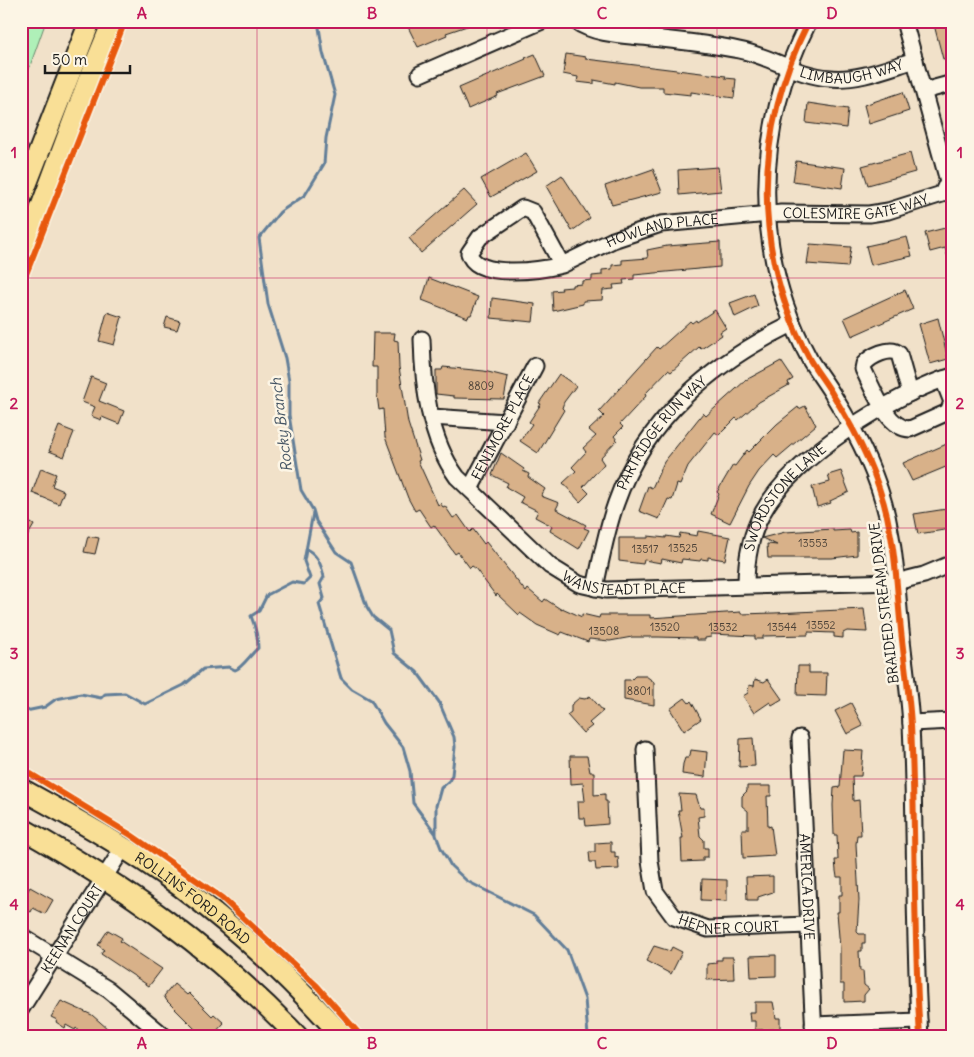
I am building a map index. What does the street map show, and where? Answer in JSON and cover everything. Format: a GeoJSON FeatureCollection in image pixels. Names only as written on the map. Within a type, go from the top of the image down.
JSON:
{"type":"FeatureCollection","features":[{"type":"Feature","properties":{"kind":"main road"},"geometry":{"type":"LineString","coordinates":[[21,198],[90,21]]}},
{"type":"Feature","properties":{"kind":"main road"},"geometry":{"type":"LineString","coordinates":[[21,261],[89,79],[113,21]]}},
{"type":"Feature","properties":{"kind":"main road","name":"ROLLINS FORD ROAD"},"geometry":{"type":"LineString","coordinates":[[21,789],[123,848],[179,886],[239,934],[301,991],[342,1036]]}},
{"type":"Feature","properties":{"kind":"main road"},"geometry":{"type":"LineString","coordinates":[[21,828],[105,877],[174,925],[222,963],[297,1036]]}},
{"type":"Feature","properties":{"kind":"street"},"geometry":{"type":"LineString","coordinates":[[420,74],[542,21]]}},
{"type":"Feature","properties":{"kind":"street","name":"LIMBAUGH WAY"},"geometry":{"type":"LineString","coordinates":[[575,21],[603,32],[740,50],[814,76],[843,78],[915,60]]}},
{"type":"Feature","properties":{"kind":"street","name":"BRAIDED STREAM DRIVE"},"geometry":{"type":"LineString","coordinates":[[809,21],[789,66],[771,129],[767,158],[767,214],[778,279],[792,324],[812,364],[853,428],[873,470],[890,528],[910,723],[920,1029]]}},
{"type":"Feature","properties":{"kind":"street","name":"COLESMIRE GATE WAY"},"geometry":{"type":"LineString","coordinates":[[767,214],[869,214],[888,211],[942,194],[948,181],[904,21]]}},
{"type":"Feature","properties":{"kind":"street"},"geometry":{"type":"LineString","coordinates":[[924,90],[953,83]]}},
{"type":"Feature","properties":{"kind":"street","name":"HOWLAND PLACE"},"geometry":{"type":"LineString","coordinates":[[562,265],[533,212],[523,208],[480,237],[469,252],[471,258],[478,265],[499,270],[540,270],[562,265],[613,240],[660,224],[767,214]]}},
{"type":"Feature","properties":{"kind":"street","name":"PARTRIDGE RUN WAY"},"geometry":{"type":"LineString","coordinates":[[595,588],[616,502],[636,460],[656,430],[684,398],[714,370],[739,352],[792,324]]}},
{"type":"Feature","properties":{"kind":"street","name":"WANSTEADT PLACE"},"geometry":{"type":"LineString","coordinates":[[422,339],[422,369],[432,417],[449,466],[470,489],[550,566],[564,576],[595,588],[606,590],[896,582],[924,575],[953,563]]}},
{"type":"Feature","properties":{"kind":"street"},"geometry":{"type":"LineString","coordinates":[[910,392],[898,354],[894,351],[890,350],[867,360],[864,369],[891,422],[902,429],[910,429],[948,412],[952,402],[948,377]]}},
{"type":"Feature","properties":{"kind":"street","name":"FENIMORE PLACE"},"geometry":{"type":"LineString","coordinates":[[470,489],[535,366]]}},
{"type":"Feature","properties":{"kind":"street","name":"SWORDSTONE LANE"},"geometry":{"type":"LineString","coordinates":[[746,586],[749,549],[754,531],[770,500],[807,461],[853,428],[910,392],[948,377]]}},
{"type":"Feature","properties":{"kind":"street"},"geometry":{"type":"LineString","coordinates":[[432,417],[506,422]]}},
{"type":"Feature","properties":{"kind":"street"},"geometry":{"type":"LineString","coordinates":[[910,723],[953,721]]}},
{"type":"Feature","properties":{"kind":"street","name":"AMERICA DRIVE"},"geometry":{"type":"LineString","coordinates":[[800,738],[813,1030]]}},
{"type":"Feature","properties":{"kind":"street","name":"HEPNER COURT"},"geometry":{"type":"LineString","coordinates":[[645,749],[650,861],[655,891],[674,917],[708,929],[808,925]]}},
{"type":"Feature","properties":{"kind":"street","name":"KEENAN COURT"},"geometry":{"type":"LineString","coordinates":[[21,1009],[123,848]]}},
{"type":"Feature","properties":{"kind":"street"},"geometry":{"type":"LineString","coordinates":[[21,936],[55,955],[109,990],[164,1036]]}},
{"type":"Feature","properties":{"kind":"street"},"geometry":{"type":"LineString","coordinates":[[813,1030],[920,1029]]}},
{"type":"Feature","properties":{"kind":"green space"},"geometry":{"type":"Polygon","coordinates":[[[21,21],[46,21],[21,91],[21,21]]]}},
{"type":"Feature","properties":{"kind":"building"},"geometry":{"type":"Polygon","coordinates":[[[416,21],[475,21],[476,23],[446,33],[447,35],[418,47],[407,25],[416,21]]]}},
{"type":"Feature","properties":{"kind":"building"},"geometry":{"type":"Polygon","coordinates":[[[933,21],[953,21],[953,57],[943,59],[933,21]]]}},
{"type":"Feature","properties":{"kind":"building"},"geometry":{"type":"Polygon","coordinates":[[[535,54],[545,76],[497,94],[498,96],[468,109],[459,88],[535,54]]]}},
{"type":"Feature","properties":{"kind":"building"},"geometry":{"type":"Polygon","coordinates":[[[566,54],[586,57],[586,59],[726,76],[725,78],[736,79],[734,98],[691,92],[691,95],[663,92],[663,87],[639,87],[615,82],[615,84],[594,80],[594,84],[577,82],[578,77],[563,74],[566,54]]]}},
{"type":"Feature","properties":{"kind":"building"},"geometry":{"type":"Polygon","coordinates":[[[903,92],[909,111],[869,124],[864,105],[903,92]]]}},
{"type":"Feature","properties":{"kind":"building"},"geometry":{"type":"Polygon","coordinates":[[[808,103],[848,109],[846,128],[806,123],[808,103]]]}},
{"type":"Feature","properties":{"kind":"building"},"geometry":{"type":"Polygon","coordinates":[[[526,153],[537,171],[491,197],[481,179],[526,153]]]}},
{"type":"Feature","properties":{"kind":"building"},"geometry":{"type":"Polygon","coordinates":[[[910,153],[915,172],[868,185],[862,166],[910,153]]]}},
{"type":"Feature","properties":{"kind":"building"},"geometry":{"type":"Polygon","coordinates":[[[796,161],[845,168],[842,188],[793,181],[796,161]]]}},
{"type":"Feature","properties":{"kind":"building"},"geometry":{"type":"Polygon","coordinates":[[[718,167],[721,191],[679,195],[678,170],[718,167]]]}},
{"type":"Feature","properties":{"kind":"building"},"geometry":{"type":"Polygon","coordinates":[[[653,169],[662,192],[612,205],[605,186],[653,169]]]}},
{"type":"Feature","properties":{"kind":"building"},"geometry":{"type":"Polygon","coordinates":[[[562,175],[590,218],[572,231],[546,186],[562,175]]]}},
{"type":"Feature","properties":{"kind":"building"},"geometry":{"type":"Polygon","coordinates":[[[464,190],[477,204],[421,253],[409,238],[464,190]]]}},
{"type":"Feature","properties":{"kind":"building"},"geometry":{"type":"Polygon","coordinates":[[[953,226],[953,263],[950,264],[945,248],[930,252],[925,233],[953,226]]]}},
{"type":"Feature","properties":{"kind":"building"},"geometry":{"type":"Polygon","coordinates":[[[907,237],[912,256],[871,265],[866,246],[907,237]]]}},
{"type":"Feature","properties":{"kind":"building"},"geometry":{"type":"Polygon","coordinates":[[[720,242],[720,267],[634,275],[634,279],[623,280],[624,284],[613,285],[614,289],[603,290],[602,300],[583,301],[583,304],[553,311],[552,291],[582,284],[582,281],[592,280],[592,276],[602,275],[602,270],[612,269],[612,265],[622,264],[622,260],[648,258],[647,250],[667,246],[720,242]]]}},
{"type":"Feature","properties":{"kind":"building"},"geometry":{"type":"Polygon","coordinates":[[[810,244],[851,247],[848,267],[807,264],[810,244]]]}},
{"type":"Feature","properties":{"kind":"building"},"geometry":{"type":"Polygon","coordinates":[[[429,278],[478,297],[471,315],[468,318],[422,300],[429,278]]]}},
{"type":"Feature","properties":{"kind":"building"},"geometry":{"type":"Polygon","coordinates":[[[905,290],[913,309],[852,336],[844,318],[905,290]]]}},
{"type":"Feature","properties":{"kind":"building"},"geometry":{"type":"Polygon","coordinates":[[[754,294],[758,306],[735,317],[730,303],[754,294]]]}},
{"type":"Feature","properties":{"kind":"building"},"geometry":{"type":"Polygon","coordinates":[[[492,298],[535,304],[533,322],[491,318],[492,298]]]}},
{"type":"Feature","properties":{"kind":"building"},"geometry":{"type":"Polygon","coordinates":[[[715,310],[726,328],[720,332],[722,335],[701,349],[699,347],[671,372],[668,370],[645,394],[646,396],[620,424],[623,427],[614,436],[617,440],[600,458],[604,464],[583,487],[589,493],[580,502],[563,483],[576,471],[572,467],[586,452],[583,448],[596,436],[589,430],[604,416],[599,411],[657,347],[659,349],[690,321],[692,323],[696,320],[697,322],[715,310]]]}},
{"type":"Feature","properties":{"kind":"building"},"geometry":{"type":"Polygon","coordinates":[[[107,312],[122,317],[114,345],[99,341],[107,312]]]}},
{"type":"Feature","properties":{"kind":"building"},"geometry":{"type":"Polygon","coordinates":[[[167,317],[180,321],[177,330],[164,327],[167,317]]]}},
{"type":"Feature","properties":{"kind":"building"},"geometry":{"type":"Polygon","coordinates":[[[938,318],[948,359],[930,364],[919,324],[938,318]]]}},
{"type":"Feature","properties":{"kind":"building"},"geometry":{"type":"Polygon","coordinates":[[[373,333],[395,333],[394,340],[398,341],[399,367],[408,423],[420,460],[418,461],[438,505],[440,503],[443,507],[445,506],[453,518],[458,515],[470,532],[473,529],[484,544],[486,542],[526,592],[528,589],[543,602],[545,599],[562,610],[562,608],[582,617],[582,614],[599,618],[600,615],[650,615],[650,618],[741,612],[741,614],[864,609],[867,632],[847,631],[843,633],[843,638],[834,637],[834,633],[808,632],[808,635],[763,636],[763,639],[755,639],[755,636],[711,634],[711,637],[705,638],[705,640],[696,640],[696,638],[632,637],[610,641],[589,639],[588,642],[562,632],[560,635],[537,625],[520,613],[519,615],[497,594],[496,596],[475,568],[472,566],[470,568],[458,552],[455,554],[434,525],[431,527],[419,509],[415,511],[408,498],[385,437],[383,409],[379,410],[377,367],[372,367],[373,333]]]}},
{"type":"Feature","properties":{"kind":"building"},"geometry":{"type":"Polygon","coordinates":[[[781,361],[793,379],[788,382],[789,385],[759,402],[738,420],[736,418],[719,435],[715,432],[688,466],[680,485],[677,484],[672,500],[668,499],[659,519],[639,511],[648,486],[652,488],[664,462],[703,413],[706,416],[746,380],[781,361]]]}},
{"type":"Feature","properties":{"kind":"building"},"geometry":{"type":"Polygon","coordinates":[[[443,367],[484,371],[508,377],[504,399],[454,398],[454,396],[436,394],[436,370],[442,370],[443,367]]]}},
{"type":"Feature","properties":{"kind":"building"},"geometry":{"type":"Polygon","coordinates":[[[559,374],[576,386],[564,402],[562,408],[564,410],[538,453],[520,441],[532,424],[529,422],[541,404],[539,403],[559,374]]]}},
{"type":"Feature","properties":{"kind":"building"},"geometry":{"type":"Polygon","coordinates":[[[91,377],[106,383],[99,401],[124,411],[119,424],[102,417],[101,420],[91,416],[95,407],[82,402],[91,377]]]}},
{"type":"Feature","properties":{"kind":"building"},"geometry":{"type":"Polygon","coordinates":[[[805,406],[816,425],[777,458],[774,455],[759,471],[730,523],[711,514],[719,494],[717,492],[733,465],[735,466],[747,450],[749,452],[777,424],[798,407],[799,409],[805,406]]]}},
{"type":"Feature","properties":{"kind":"building"},"geometry":{"type":"Polygon","coordinates":[[[59,426],[74,432],[64,457],[49,451],[59,426]]]}},
{"type":"Feature","properties":{"kind":"building"},"geometry":{"type":"Polygon","coordinates":[[[949,443],[950,445],[953,444],[953,464],[912,481],[903,463],[949,443]]]}},
{"type":"Feature","properties":{"kind":"building"},"geometry":{"type":"Polygon","coordinates":[[[501,453],[524,469],[523,471],[529,474],[528,477],[545,489],[541,496],[559,503],[556,509],[586,525],[584,528],[589,530],[579,549],[550,531],[552,526],[535,517],[538,511],[520,502],[523,497],[506,487],[508,483],[492,475],[501,453]]]}},
{"type":"Feature","properties":{"kind":"building"},"geometry":{"type":"Polygon","coordinates":[[[41,468],[56,474],[52,486],[64,491],[59,504],[32,493],[41,468]]]}},
{"type":"Feature","properties":{"kind":"building"},"geometry":{"type":"Polygon","coordinates":[[[841,471],[849,492],[830,501],[831,503],[817,507],[812,487],[830,482],[828,475],[841,471]]]}},
{"type":"Feature","properties":{"kind":"building"},"geometry":{"type":"Polygon","coordinates":[[[953,508],[951,529],[918,534],[914,514],[953,508]]]}},
{"type":"Feature","properties":{"kind":"building"},"geometry":{"type":"Polygon","coordinates":[[[21,517],[34,525],[21,547],[21,517]]]}},
{"type":"Feature","properties":{"kind":"building"},"geometry":{"type":"Polygon","coordinates":[[[833,529],[833,531],[850,530],[851,533],[857,532],[857,555],[832,558],[768,558],[767,544],[777,545],[762,538],[785,532],[833,529]]]}},
{"type":"Feature","properties":{"kind":"building"},"geometry":{"type":"Polygon","coordinates":[[[698,531],[730,537],[725,560],[708,557],[708,560],[701,559],[700,561],[682,559],[681,563],[662,559],[661,563],[644,560],[643,564],[619,561],[619,538],[648,538],[648,536],[666,538],[666,536],[679,538],[680,533],[697,536],[698,531]]]}},
{"type":"Feature","properties":{"kind":"building"},"geometry":{"type":"Polygon","coordinates":[[[88,536],[99,538],[95,554],[84,552],[88,536]]]}},
{"type":"Feature","properties":{"kind":"building"},"geometry":{"type":"Polygon","coordinates":[[[798,666],[809,666],[809,673],[827,673],[826,696],[797,695],[798,666]]]}},
{"type":"Feature","properties":{"kind":"building"},"geometry":{"type":"Polygon","coordinates":[[[635,676],[646,676],[654,682],[654,705],[624,700],[624,680],[631,680],[635,676]]]}},
{"type":"Feature","properties":{"kind":"building"},"geometry":{"type":"Polygon","coordinates":[[[755,679],[764,682],[768,679],[782,699],[772,705],[770,702],[754,713],[743,696],[748,693],[749,685],[754,686],[755,679]]]}},
{"type":"Feature","properties":{"kind":"building"},"geometry":{"type":"Polygon","coordinates":[[[590,696],[603,711],[589,723],[592,726],[583,733],[567,715],[571,712],[571,705],[579,698],[585,699],[590,696]]]}},
{"type":"Feature","properties":{"kind":"building"},"geometry":{"type":"Polygon","coordinates":[[[685,698],[689,703],[691,701],[701,719],[684,731],[670,709],[685,698]]]}},
{"type":"Feature","properties":{"kind":"building"},"geometry":{"type":"Polygon","coordinates":[[[851,703],[863,726],[847,734],[835,711],[851,703]]]}},
{"type":"Feature","properties":{"kind":"building"},"geometry":{"type":"Polygon","coordinates":[[[753,738],[755,766],[739,767],[740,739],[753,738]]]}},
{"type":"Feature","properties":{"kind":"building"},"geometry":{"type":"Polygon","coordinates":[[[691,750],[707,752],[705,777],[682,774],[685,758],[688,758],[691,750]]]}},
{"type":"Feature","properties":{"kind":"building"},"geometry":{"type":"Polygon","coordinates":[[[843,750],[863,751],[861,776],[852,776],[853,801],[859,800],[861,835],[857,835],[856,844],[859,900],[857,932],[865,934],[865,943],[862,943],[862,951],[859,951],[860,971],[863,971],[864,985],[869,989],[864,995],[864,1001],[844,1002],[844,984],[840,984],[837,912],[839,912],[839,895],[842,895],[842,877],[837,877],[836,871],[835,860],[838,860],[837,835],[834,835],[833,805],[834,788],[840,787],[843,750]]]}},
{"type":"Feature","properties":{"kind":"building"},"geometry":{"type":"Polygon","coordinates":[[[570,756],[587,756],[590,772],[594,772],[594,795],[605,794],[608,824],[586,826],[585,818],[579,818],[578,801],[585,801],[583,783],[571,784],[570,756]]]}},
{"type":"Feature","properties":{"kind":"building"},"geometry":{"type":"Polygon","coordinates":[[[747,786],[771,786],[771,796],[767,796],[768,827],[771,826],[775,856],[743,858],[742,829],[748,829],[748,811],[742,806],[742,796],[747,791],[747,786]]]}},
{"type":"Feature","properties":{"kind":"building"},"geometry":{"type":"Polygon","coordinates":[[[679,794],[696,795],[700,808],[704,808],[704,816],[698,817],[700,836],[704,840],[704,848],[708,848],[708,857],[703,857],[703,861],[682,862],[681,838],[683,838],[678,810],[681,810],[679,794]]]}},
{"type":"Feature","properties":{"kind":"building"},"geometry":{"type":"Polygon","coordinates":[[[611,842],[611,852],[615,852],[615,858],[618,857],[619,869],[596,870],[595,862],[590,862],[589,852],[595,852],[595,843],[611,842]]]}},
{"type":"Feature","properties":{"kind":"building"},"geometry":{"type":"Polygon","coordinates":[[[773,876],[773,892],[758,897],[758,900],[747,900],[746,877],[773,876]]]}},
{"type":"Feature","properties":{"kind":"building"},"geometry":{"type":"Polygon","coordinates":[[[702,879],[727,880],[727,901],[701,900],[702,879]]]}},
{"type":"Feature","properties":{"kind":"building"},"geometry":{"type":"Polygon","coordinates":[[[30,887],[53,900],[45,914],[33,908],[31,912],[23,908],[26,903],[22,901],[30,887]]]}},
{"type":"Feature","properties":{"kind":"building"},"geometry":{"type":"Polygon","coordinates":[[[108,930],[122,938],[120,941],[162,969],[149,986],[101,954],[104,950],[98,945],[108,930]]]}},
{"type":"Feature","properties":{"kind":"building"},"geometry":{"type":"Polygon","coordinates":[[[654,946],[670,951],[672,947],[682,952],[671,974],[646,961],[654,946]]]}},
{"type":"Feature","properties":{"kind":"building"},"geometry":{"type":"Polygon","coordinates":[[[776,955],[776,976],[751,977],[750,956],[776,955]]]}},
{"type":"Feature","properties":{"kind":"building"},"geometry":{"type":"Polygon","coordinates":[[[722,957],[733,957],[734,979],[707,980],[707,964],[716,963],[716,960],[722,960],[722,957]]]}},
{"type":"Feature","properties":{"kind":"building"},"geometry":{"type":"Polygon","coordinates":[[[174,984],[187,995],[189,993],[212,1016],[214,1014],[224,1023],[212,1036],[202,1036],[167,1001],[164,996],[174,984]]]}},
{"type":"Feature","properties":{"kind":"building"},"geometry":{"type":"Polygon","coordinates":[[[61,1001],[92,1015],[116,1036],[86,1036],[76,1028],[75,1030],[66,1025],[65,1028],[51,1017],[61,1001]]]}},
{"type":"Feature","properties":{"kind":"building"},"geometry":{"type":"Polygon","coordinates":[[[755,1002],[773,1002],[776,1018],[780,1018],[780,1029],[755,1030],[755,1021],[750,1021],[749,1012],[755,1012],[755,1002]]]}},
{"type":"Feature","properties":{"kind":"waterway","name":"Rocky Branch"},"geometry":{"type":"LineString","coordinates":[[318,21],[323,53],[335,95],[326,138],[324,164],[305,195],[280,212],[259,238],[268,304],[285,358],[289,381],[289,415],[301,490],[313,510],[316,521],[336,552],[351,562],[367,607],[373,617],[389,630],[394,653],[417,672],[439,702],[454,737],[455,747],[452,775],[449,781],[441,788],[436,806],[436,835],[441,848],[451,866],[467,881],[534,915],[567,950],[585,999],[588,1036]]}},
{"type":"Feature","properties":{"kind":"waterway"},"geometry":{"type":"LineString","coordinates":[[21,712],[45,707],[56,699],[81,694],[101,698],[105,694],[125,693],[145,704],[184,685],[203,669],[229,667],[237,669],[258,648],[251,616],[259,611],[267,595],[292,582],[304,584],[310,578],[304,561],[313,513]]}},
{"type":"Feature","properties":{"kind":"waterway"},"geometry":{"type":"LineString","coordinates":[[308,550],[316,558],[323,573],[324,577],[320,584],[324,598],[319,604],[341,678],[352,689],[371,700],[384,723],[403,747],[410,771],[413,803],[436,834]]}},
{"type":"Feature","properties":{"kind":"cycle path"},"geometry":{"type":"LineString","coordinates":[[21,287],[125,21]]}},
{"type":"Feature","properties":{"kind":"cycle path"},"geometry":{"type":"LineString","coordinates":[[809,21],[791,62],[778,105],[770,147],[767,190],[769,234],[777,276],[791,319],[810,360],[843,411],[868,460],[881,495],[890,531],[911,725],[916,958],[920,1036]]}},
{"type":"Feature","properties":{"kind":"cycle path"},"geometry":{"type":"LineString","coordinates":[[21,768],[131,835],[222,898],[317,986],[361,1036]]}}]}
